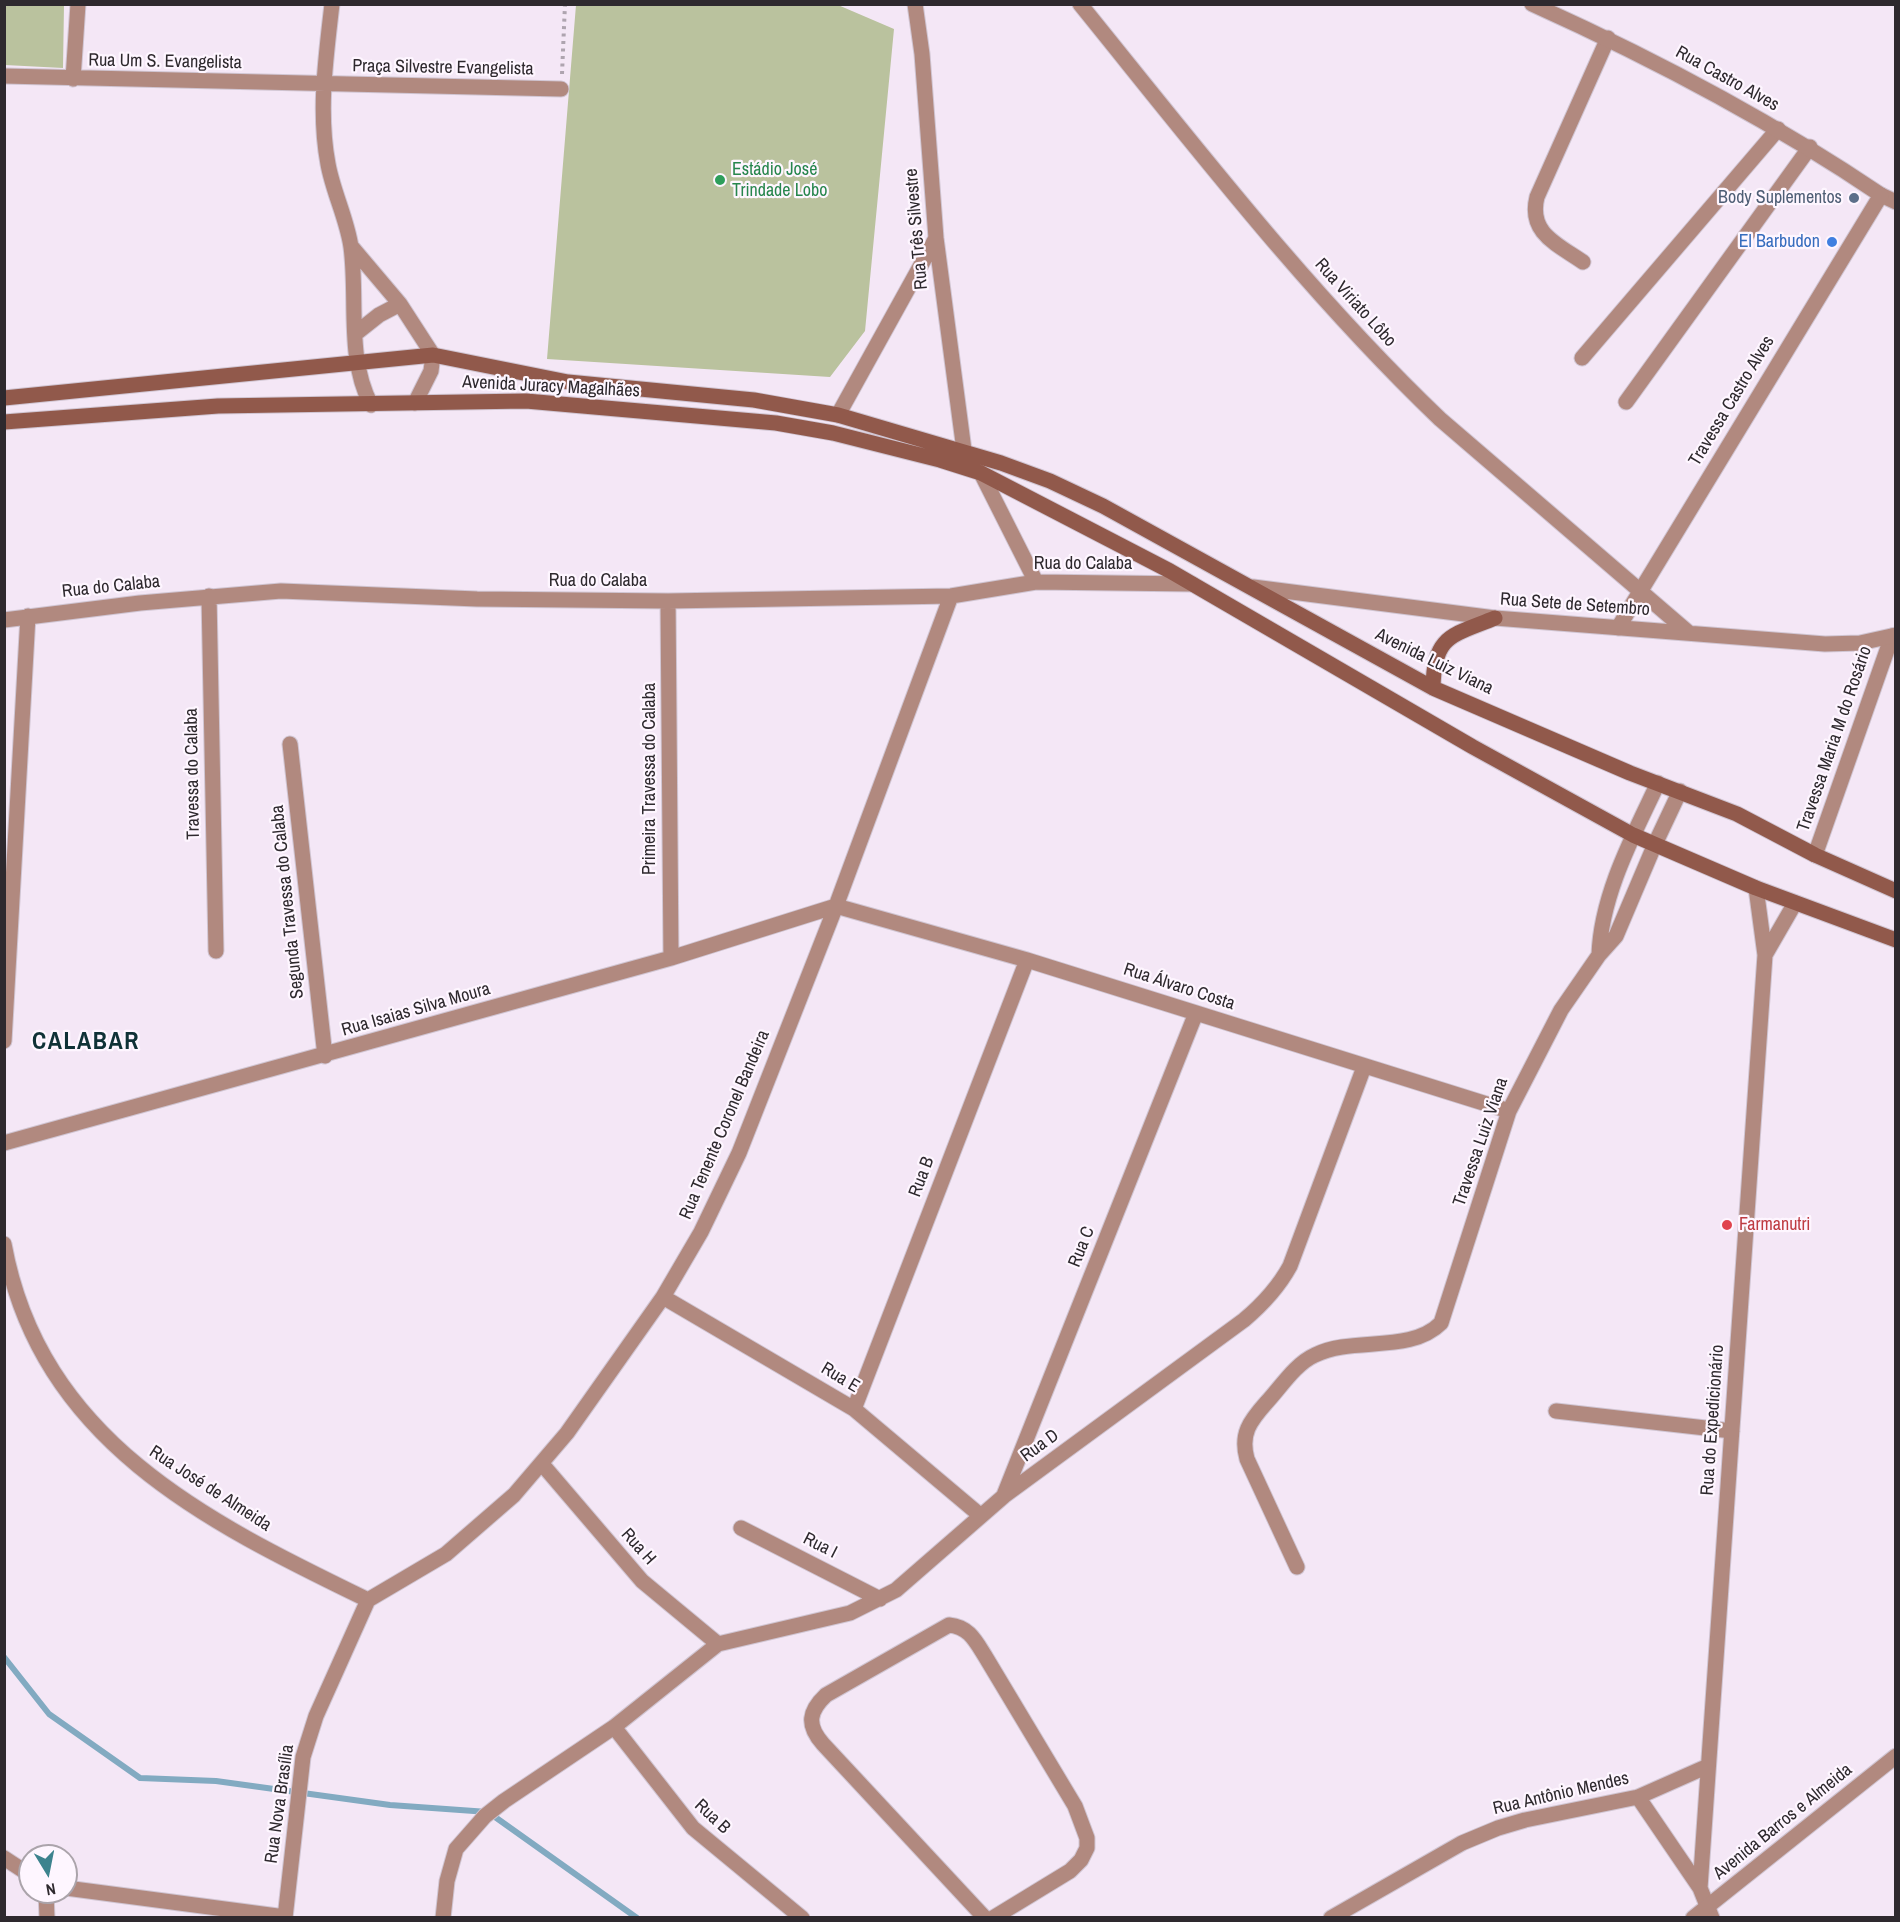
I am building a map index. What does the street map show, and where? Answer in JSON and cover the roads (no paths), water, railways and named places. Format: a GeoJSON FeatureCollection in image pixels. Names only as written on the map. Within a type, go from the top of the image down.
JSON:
{"type":"FeatureCollection","features":[{"type":"Feature","properties":{"kind":"main road","name":"Avenida Juracy Magalhães"},"geometry":{"type":"LineString","coordinates":[[4,398],[433,355],[568,382],[754,400],[838,415],[964,450]]}},
{"type":"Feature","properties":{"kind":"main road"},"geometry":{"type":"LineString","coordinates":[[161,383],[163,410]]}},
{"type":"Feature","properties":{"kind":"main road"},"geometry":{"type":"LineString","coordinates":[[90,389],[93,414]]}},
{"type":"Feature","properties":{"kind":"main road","name":"Avenida Juracy Magalhães"},"geometry":{"type":"LineString","coordinates":[[4,422],[218,406],[526,401],[776,423],[883,445],[981,473]]}},
{"type":"Feature","properties":{"kind":"main road","name":"Avenida Luiz Viana"},"geometry":{"type":"LineString","coordinates":[[964,450],[1050,481],[1103,506],[1433,688],[1754,822],[1815,855],[1896,891]]}},
{"type":"Feature","properties":{"kind":"main road"},"geometry":{"type":"LineString","coordinates":[[981,473],[1192,584],[1473,747],[1633,835],[1756,888],[1896,940]]}},
{"type":"Feature","properties":{"kind":"main road"},"geometry":{"type":"LineString","coordinates":[[1433,688],[1433,666],[1440,646],[1460,632],[1495,618]]}},
{"type":"Feature","properties":{"kind":"street"},"geometry":{"type":"LineString","coordinates":[[73,79],[78,4]]}},
{"type":"Feature","properties":{"kind":"street"},"geometry":{"type":"LineString","coordinates":[[332,4],[324,85],[324,141],[332,182],[351,246],[358,362],[362,385],[371,405]]}},
{"type":"Feature","properties":{"kind":"street","name":"Rua Três Silvestre"},"geometry":{"type":"LineString","coordinates":[[915,4],[922,54],[936,238],[964,450]]}},
{"type":"Feature","properties":{"kind":"street","name":"Rua Viriato Lôbo"},"geometry":{"type":"LineString","coordinates":[[1080,4],[1283,250],[1400,382],[1449,427],[1689,633]]}},
{"type":"Feature","properties":{"kind":"street","name":"Rua Castro Alves"},"geometry":{"type":"LineString","coordinates":[[1532,4],[1670,69],[1810,147],[1881,195],[1896,202]]}},
{"type":"Feature","properties":{"kind":"street"},"geometry":{"type":"LineString","coordinates":[[1583,262],[1542,231],[1534,217],[1534,208],[1608,38]]}},
{"type":"Feature","properties":{"kind":"street","name":"Rua Um S. Evangelista"},"geometry":{"type":"LineString","coordinates":[[4,76],[324,85]]}},
{"type":"Feature","properties":{"kind":"street","name":"Praça Silvestre Evangelista"},"geometry":{"type":"LineString","coordinates":[[324,85],[561,89]]}},
{"type":"Feature","properties":{"kind":"street"},"geometry":{"type":"LineString","coordinates":[[1582,358],[1778,129]]}},
{"type":"Feature","properties":{"kind":"street"},"geometry":{"type":"LineString","coordinates":[[1626,402],[1810,147]]}},
{"type":"Feature","properties":{"kind":"street","name":"Travessa Castro Alves"},"geometry":{"type":"LineString","coordinates":[[1618,628],[1638,591],[1881,195]]}},
{"type":"Feature","properties":{"kind":"street"},"geometry":{"type":"LineString","coordinates":[[838,415],[936,238]]}},
{"type":"Feature","properties":{"kind":"street"},"geometry":{"type":"LineString","coordinates":[[351,246],[400,304],[433,355],[431,371],[415,403]]}},
{"type":"Feature","properties":{"kind":"street"},"geometry":{"type":"LineString","coordinates":[[355,334],[378,315],[400,304]]}},
{"type":"Feature","properties":{"kind":"street"},"geometry":{"type":"LineString","coordinates":[[981,473],[1036,582]]}},
{"type":"Feature","properties":{"kind":"street","name":"Rua do Calaba"},"geometry":{"type":"LineString","coordinates":[[4,620],[209,596],[281,591],[488,600],[668,601],[951,596],[1036,582],[1192,584]]}},
{"type":"Feature","properties":{"kind":"street","name":"Rua Sete de Setembro"},"geometry":{"type":"LineString","coordinates":[[1253,587],[1495,618],[1825,644],[1860,643],[1894,636]]}},
{"type":"Feature","properties":{"kind":"street","name":"Travessa do Calaba"},"geometry":{"type":"LineString","coordinates":[[209,596],[216,951]]}},
{"type":"Feature","properties":{"kind":"street","name":"Rua Tenente Coronel Bandeira"},"geometry":{"type":"LineString","coordinates":[[368,1600],[446,1554],[498,1510],[542,1464],[624,1355],[663,1298],[701,1232],[739,1153],[836,906],[951,596]]}},
{"type":"Feature","properties":{"kind":"street","name":"Primeira Travessa do Calaba"},"geometry":{"type":"LineString","coordinates":[[668,601],[671,958]]}},
{"type":"Feature","properties":{"kind":"street"},"geometry":{"type":"LineString","coordinates":[[4,1041],[28,616]]}},
{"type":"Feature","properties":{"kind":"street","name":"Travessa Maria M do Rosário"},"geometry":{"type":"LineString","coordinates":[[1815,855],[1894,636]]}},
{"type":"Feature","properties":{"kind":"street","name":"Segunda Travessa do Calaba"},"geometry":{"type":"LineString","coordinates":[[290,744],[325,1056]]}},
{"type":"Feature","properties":{"kind":"street","name":"Travessa Luiz Viana"},"geometry":{"type":"LineString","coordinates":[[1599,955],[1602,921],[1633,835],[1658,783]]}},
{"type":"Feature","properties":{"kind":"street","name":"Travessa Luiz Viana"},"geometry":{"type":"LineString","coordinates":[[1297,1567],[1247,1459],[1243,1445],[1245,1431],[1252,1418],[1304,1361],[1316,1354],[1338,1347],[1423,1336],[1430,1334],[1441,1323],[1509,1112],[1561,1010],[1599,955],[1616,936],[1680,791]]}},
{"type":"Feature","properties":{"kind":"street","name":"Rua do Expedicionário"},"geometry":{"type":"LineString","coordinates":[[1700,1888],[1765,955],[1756,888]]}},
{"type":"Feature","properties":{"kind":"street","name":"Rua do Expedicionário"},"geometry":{"type":"LineString","coordinates":[[1765,955],[1796,903]]}},
{"type":"Feature","properties":{"kind":"street","name":"Rua Isaias Silva Moura"},"geometry":{"type":"LineString","coordinates":[[4,1143],[325,1056],[671,958],[836,906]]}},
{"type":"Feature","properties":{"kind":"street","name":"Rua Álvaro Costa"},"geometry":{"type":"LineString","coordinates":[[836,906],[1026,960],[1509,1112]]}},
{"type":"Feature","properties":{"kind":"street","name":"Rua B"},"geometry":{"type":"LineString","coordinates":[[854,1409],[1026,960]]}},
{"type":"Feature","properties":{"kind":"street","name":"Rua C"},"geometry":{"type":"LineString","coordinates":[[1004,1496],[1196,1013]]}},
{"type":"Feature","properties":{"kind":"street","name":"Rua D"},"geometry":{"type":"LineString","coordinates":[[443,1917],[451,1864],[456,1849],[470,1832],[504,1801],[615,1727],[718,1644],[850,1613],[880,1599],[919,1572],[1004,1496],[1244,1320],[1278,1286],[1290,1266],[1364,1067]]}},
{"type":"Feature","properties":{"kind":"street","name":"Rua José de Almeida"},"geometry":{"type":"LineString","coordinates":[[4,1244],[11,1278],[52,1371],[74,1404],[94,1426],[162,1485],[228,1528],[368,1600]]}},
{"type":"Feature","properties":{"kind":"street","name":"Rua E"},"geometry":{"type":"LineString","coordinates":[[663,1298],[854,1409],[981,1516]]}},
{"type":"Feature","properties":{"kind":"street"},"geometry":{"type":"LineString","coordinates":[[1556,1411],[1732,1431]]}},
{"type":"Feature","properties":{"kind":"street","name":"Rua H"},"geometry":{"type":"LineString","coordinates":[[542,1464],[642,1581],[718,1644]]}},
{"type":"Feature","properties":{"kind":"street","name":"Rua I"},"geometry":{"type":"LineString","coordinates":[[741,1528],[880,1599]]}},
{"type":"Feature","properties":{"kind":"street","name":"Rua Nova Brasília"},"geometry":{"type":"LineString","coordinates":[[285,1917],[303,1757],[316,1716],[368,1600]]}},
{"type":"Feature","properties":{"kind":"street"},"geometry":{"type":"LineString","coordinates":[[985,1917],[823,1744],[812,1727],[810,1716],[814,1706],[826,1695],[949,1625],[961,1626],[970,1634],[985,1656],[1075,1806],[1087,1838],[1084,1854],[1070,1871],[993,1917]]}},
{"type":"Feature","properties":{"kind":"street","name":"Rua B"},"geometry":{"type":"LineString","coordinates":[[615,1727],[693,1828],[802,1917]]}},
{"type":"Feature","properties":{"kind":"street","name":"Avenida Barros e Almeida"},"geometry":{"type":"LineString","coordinates":[[1694,1917],[1710,1912],[1896,1756]]}},
{"type":"Feature","properties":{"kind":"street","name":"Rua Antônio Mendes"},"geometry":{"type":"LineString","coordinates":[[1331,1917],[1462,1843],[1498,1828],[1525,1820],[1638,1797],[1708,1766]]}},
{"type":"Feature","properties":{"kind":"street","name":"Rua do Expedicionário"},"geometry":{"type":"LineString","coordinates":[[1638,1797],[1700,1888],[1710,1912]]}},
{"type":"Feature","properties":{"kind":"street"},"geometry":{"type":"LineString","coordinates":[[4,1858],[18,1867]]}},
{"type":"Feature","properties":{"kind":"street"},"geometry":{"type":"LineString","coordinates":[[78,1890],[285,1917]]}},
{"type":"Feature","properties":{"kind":"waterway"},"geometry":{"type":"LineString","coordinates":[[4,1657],[49,1714],[140,1778],[216,1781],[390,1805],[488,1812],[637,1918]]}},
{"type":"Feature","properties":{"kind":"place","name":"Estádio José Trindade Lobo"},"geometry":{"type":"Point","coordinates":[720,180]}},
{"type":"Feature","properties":{"kind":"place","name":"Body Suplementos"},"geometry":{"type":"Point","coordinates":[1854,198]}},
{"type":"Feature","properties":{"kind":"place","name":"El Barbudon"},"geometry":{"type":"Point","coordinates":[1832,242]}},
{"type":"Feature","properties":{"kind":"place","name":"Farmanutri"},"geometry":{"type":"Point","coordinates":[1727,1225]}},
{"type":"Feature","properties":{"kind":"district","name":"CALABAR"},"geometry":{"type":"Point","coordinates":[86,1043]}}]}
